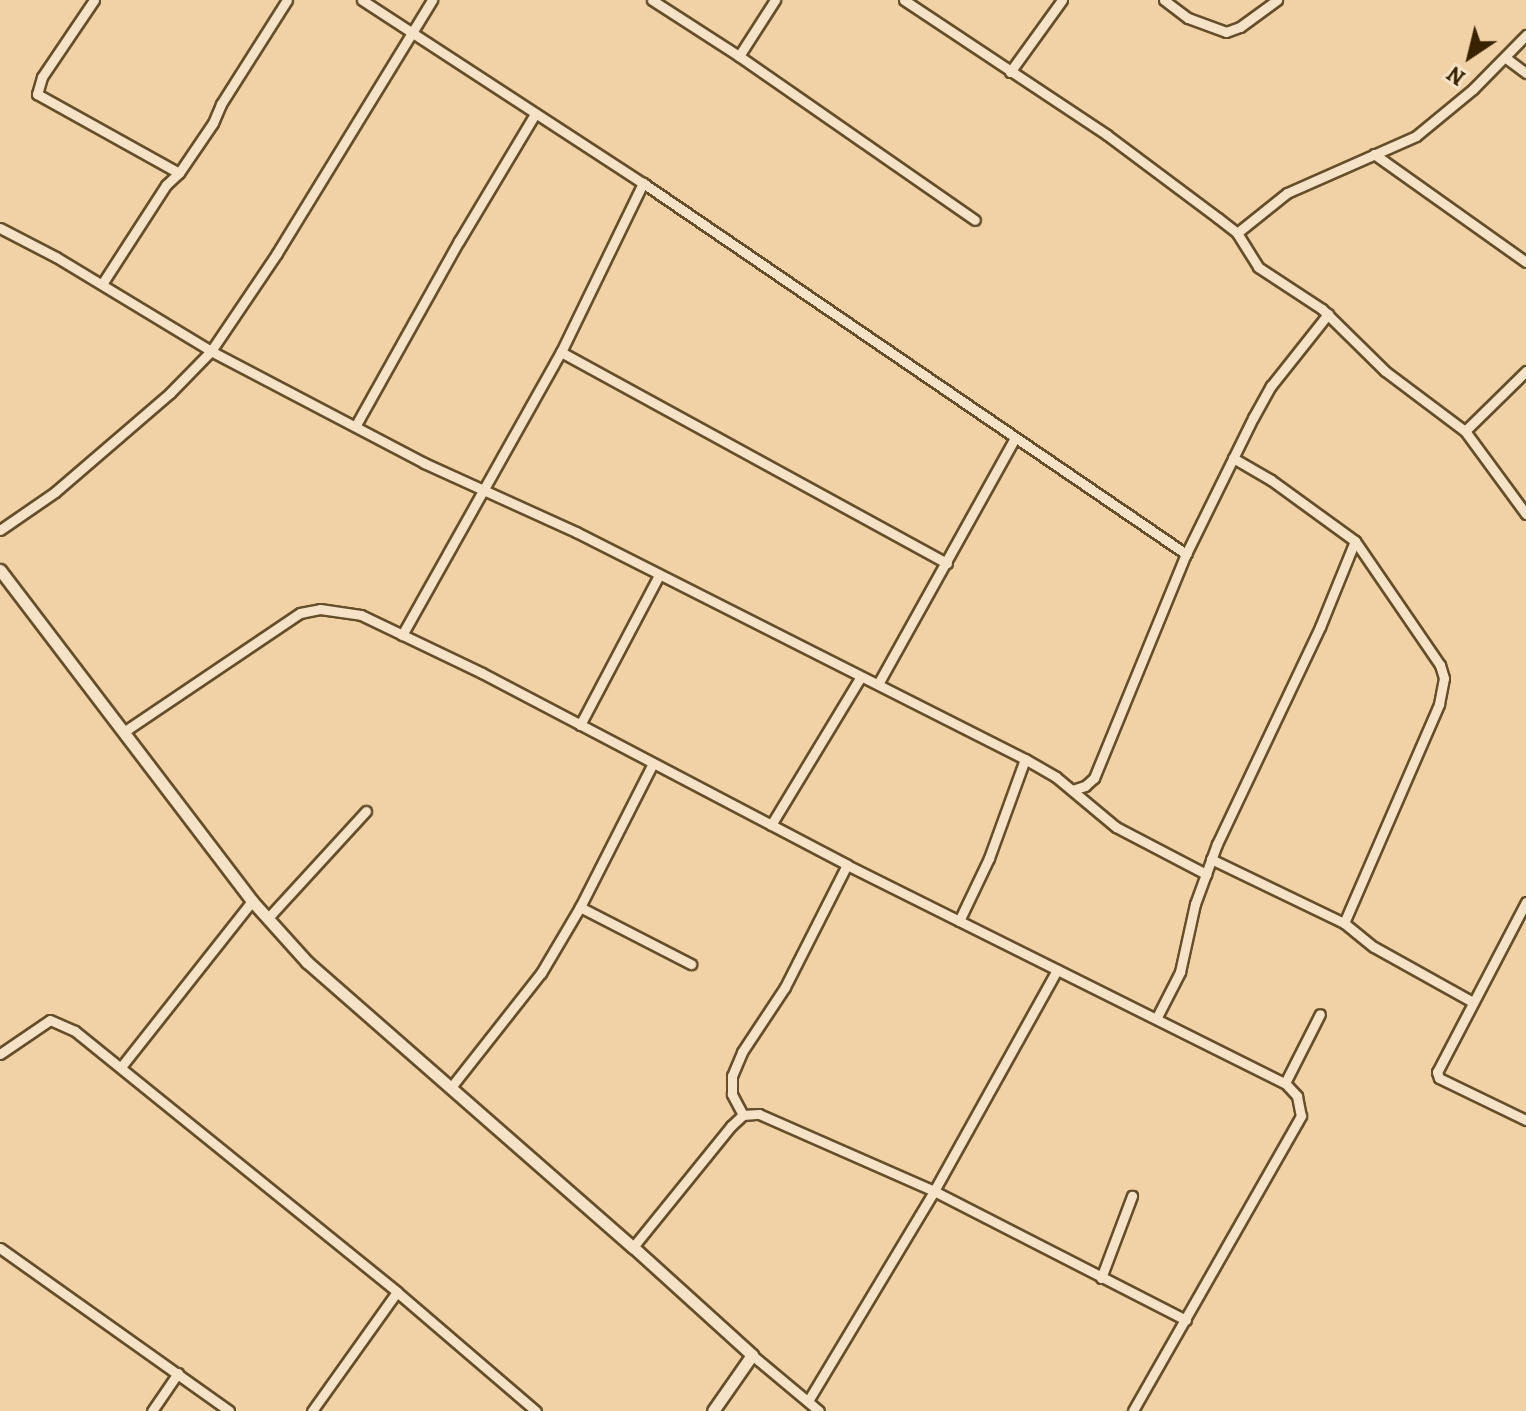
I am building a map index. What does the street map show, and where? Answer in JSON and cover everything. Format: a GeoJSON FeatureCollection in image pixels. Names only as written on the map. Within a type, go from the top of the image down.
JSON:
{"type":"FeatureCollection","features":[{"type":"Feature","properties":{"kind":"street"},"geometry":{"type":"LineString","coordinates":[[94,0],[42,77],[37,94],[179,173]]}},
{"type":"Feature","properties":{"kind":"street"},"geometry":{"type":"LineString","coordinates":[[102,284],[166,185],[179,173],[287,0]]}},
{"type":"Feature","properties":{"kind":"street"},"geometry":{"type":"LineString","coordinates":[[362,0],[643,183],[1014,440],[1186,554]]}},
{"type":"Feature","properties":{"kind":"street"},"geometry":{"type":"LineString","coordinates":[[0,530],[55,492],[170,393],[211,351],[277,253],[432,0]]}},
{"type":"Feature","properties":{"kind":"street"},"geometry":{"type":"LineString","coordinates":[[652,0],[739,56],[975,220]]}},
{"type":"Feature","properties":{"kind":"street"},"geometry":{"type":"LineString","coordinates":[[739,56],[775,0]]}},
{"type":"Feature","properties":{"kind":"street"},"geometry":{"type":"LineString","coordinates":[[904,0],[1107,135],[1237,233],[1258,267],[1328,314],[1385,371],[1465,431],[1526,514]]}},
{"type":"Feature","properties":{"kind":"street"},"geometry":{"type":"LineString","coordinates":[[1010,72],[1062,0]]}},
{"type":"Feature","properties":{"kind":"street"},"geometry":{"type":"LineString","coordinates":[[1164,0],[1188,18],[1226,32],[1240,27],[1277,0]]}},
{"type":"Feature","properties":{"kind":"street"},"geometry":{"type":"LineString","coordinates":[[1237,233],[1287,193],[1416,136],[1448,112],[1526,35]]}},
{"type":"Feature","properties":{"kind":"street"},"geometry":{"type":"LineString","coordinates":[[1506,58],[1526,73]]}},
{"type":"Feature","properties":{"kind":"street"},"geometry":{"type":"LineString","coordinates":[[356,425],[459,241],[535,114]]}},
{"type":"Feature","properties":{"kind":"street"},"geometry":{"type":"LineString","coordinates":[[1374,154],[1526,262]]}},
{"type":"Feature","properties":{"kind":"street"},"geometry":{"type":"LineString","coordinates":[[402,635],[561,352],[643,183]]}},
{"type":"Feature","properties":{"kind":"street"},"geometry":{"type":"LineString","coordinates":[[0,228],[102,284],[211,351],[483,492],[576,532],[1025,759],[1072,790],[1116,827],[1206,874]]}},
{"type":"Feature","properties":{"kind":"street"},"geometry":{"type":"LineString","coordinates":[[1072,790],[1085,786],[1094,778],[1186,554],[1271,386],[1328,314]]}},
{"type":"Feature","properties":{"kind":"street"},"geometry":{"type":"LineString","coordinates":[[561,352],[947,563]]}},
{"type":"Feature","properties":{"kind":"street"},"geometry":{"type":"LineString","coordinates":[[1465,431],[1526,371]]}},
{"type":"Feature","properties":{"kind":"street"},"geometry":{"type":"LineString","coordinates":[[878,684],[1014,440]]}},
{"type":"Feature","properties":{"kind":"street"},"geometry":{"type":"LineString","coordinates":[[1233,458],[1271,480],[1355,541],[1440,665],[1444,678],[1439,704],[1344,923]]}},
{"type":"Feature","properties":{"kind":"street"},"geometry":{"type":"LineString","coordinates":[[1157,1017],[1180,972],[1211,859],[1320,627],[1355,541]]}},
{"type":"Feature","properties":{"kind":"street"},"geometry":{"type":"LineString","coordinates":[[0,570],[252,901],[307,962],[819,1411]]}},
{"type":"Feature","properties":{"kind":"street"},"geometry":{"type":"LineString","coordinates":[[580,725],[659,575]]}},
{"type":"Feature","properties":{"kind":"street"},"geometry":{"type":"LineString","coordinates":[[125,731],[279,624],[300,613],[320,609],[361,615],[847,865],[1285,1083],[1297,1096],[1301,1116],[1133,1411]]}},
{"type":"Feature","properties":{"kind":"street"},"geometry":{"type":"LineString","coordinates":[[771,825],[860,678]]}},
{"type":"Feature","properties":{"kind":"street"},"geometry":{"type":"LineString","coordinates":[[959,921],[989,858],[1025,759]]}},
{"type":"Feature","properties":{"kind":"street"},"geometry":{"type":"LineString","coordinates":[[452,1086],[521,1002],[580,907],[652,765]]}},
{"type":"Feature","properties":{"kind":"street"},"geometry":{"type":"LineString","coordinates":[[268,918],[366,811]]}},
{"type":"Feature","properties":{"kind":"street"},"geometry":{"type":"LineString","coordinates":[[1211,859],[1344,923],[1374,947],[1473,1002]]}},
{"type":"Feature","properties":{"kind":"street"},"geometry":{"type":"LineString","coordinates":[[743,1115],[732,1094],[737,1064],[785,987],[847,865]]}},
{"type":"Feature","properties":{"kind":"street"},"geometry":{"type":"LineString","coordinates":[[121,1067],[252,901]]}},
{"type":"Feature","properties":{"kind":"street"},"geometry":{"type":"LineString","coordinates":[[1526,902],[1437,1072],[1439,1078],[1526,1120]]}},
{"type":"Feature","properties":{"kind":"street"},"geometry":{"type":"LineString","coordinates":[[580,907],[691,964]]}},
{"type":"Feature","properties":{"kind":"street"},"geometry":{"type":"LineString","coordinates":[[808,1401],[934,1191],[1057,970]]}},
{"type":"Feature","properties":{"kind":"street"},"geometry":{"type":"LineString","coordinates":[[1285,1083],[1320,1014]]}},
{"type":"Feature","properties":{"kind":"street"},"geometry":{"type":"LineString","coordinates":[[0,1054],[50,1020],[75,1031],[397,1292],[536,1411]]}},
{"type":"Feature","properties":{"kind":"street"},"geometry":{"type":"LineString","coordinates":[[633,1247],[731,1126],[743,1115],[759,1114],[934,1191],[1186,1320]]}},
{"type":"Feature","properties":{"kind":"street"},"geometry":{"type":"LineString","coordinates":[[1101,1278],[1132,1196]]}},
{"type":"Feature","properties":{"kind":"street"},"geometry":{"type":"LineString","coordinates":[[0,1248],[229,1411]]}},
{"type":"Feature","properties":{"kind":"street"},"geometry":{"type":"LineString","coordinates":[[312,1411],[397,1292]]}},
{"type":"Feature","properties":{"kind":"street"},"geometry":{"type":"LineString","coordinates":[[713,1411],[752,1355]]}},
{"type":"Feature","properties":{"kind":"street"},"geometry":{"type":"LineString","coordinates":[[152,1411],[178,1373]]}}]}
